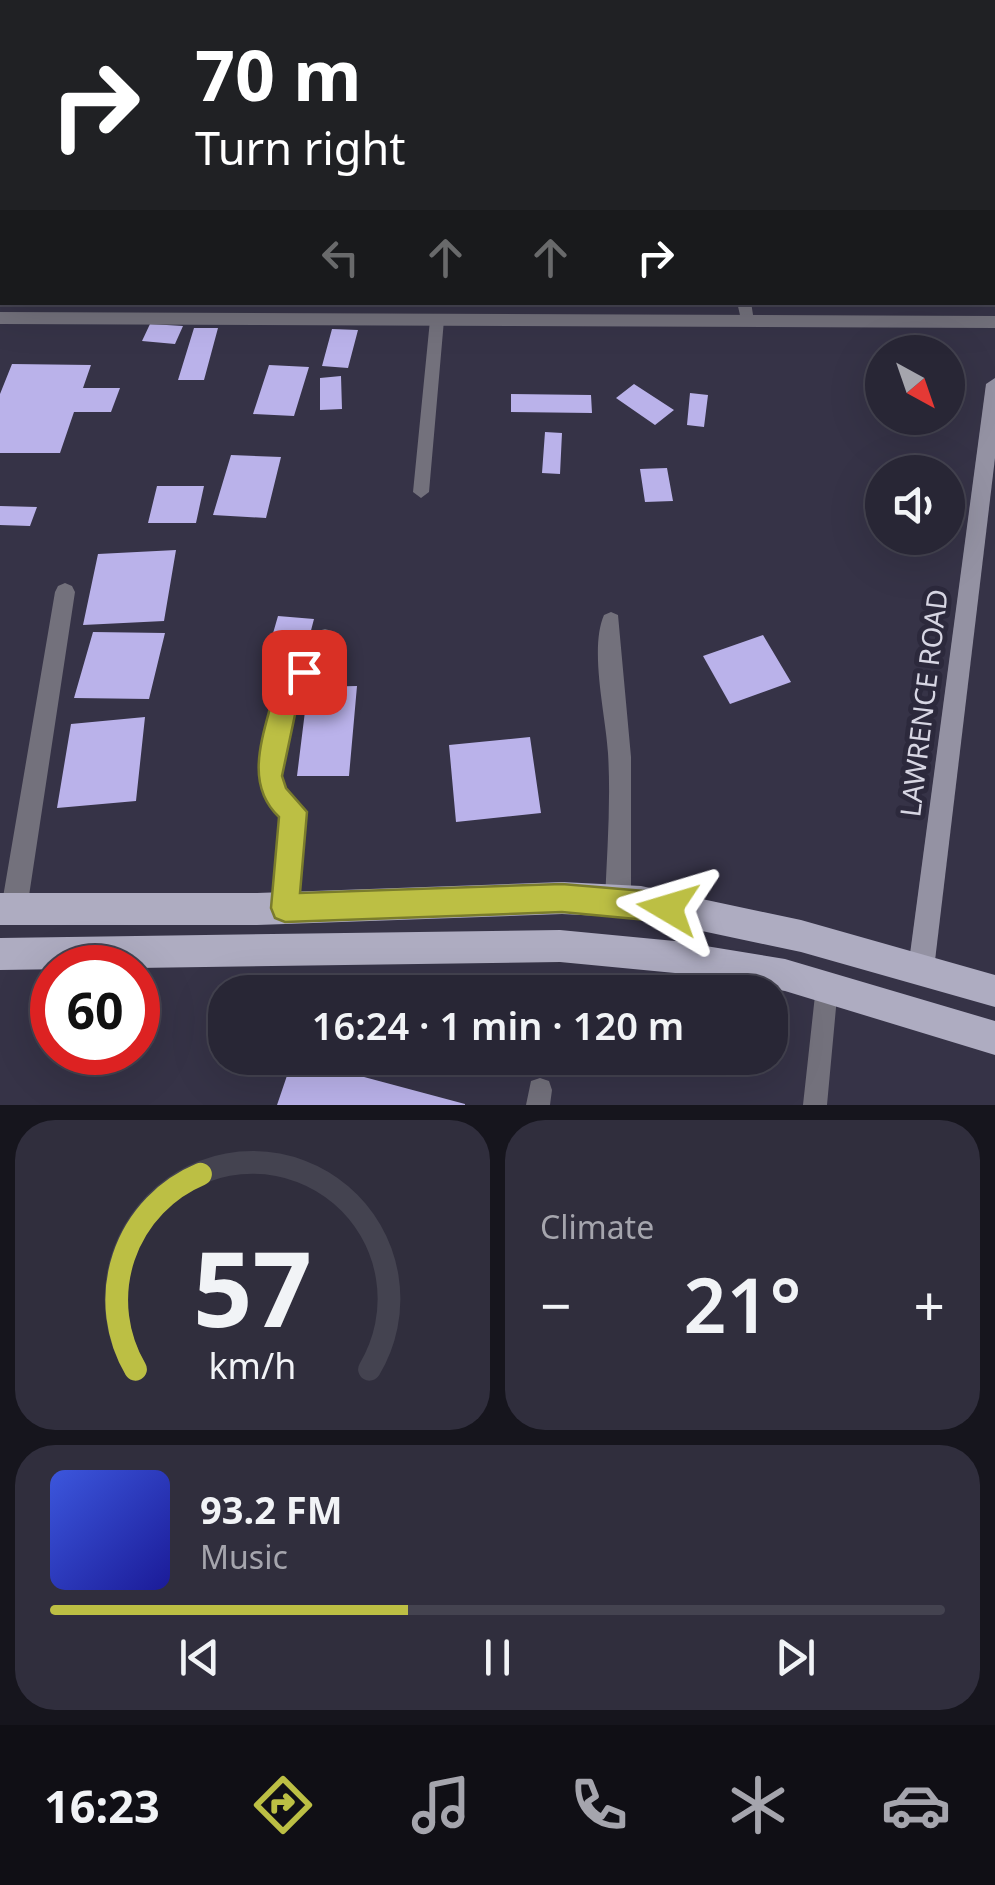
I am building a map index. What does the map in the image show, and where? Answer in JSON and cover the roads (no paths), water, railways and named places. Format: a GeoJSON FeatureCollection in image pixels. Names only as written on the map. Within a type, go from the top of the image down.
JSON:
{"type":"FeatureCollection","features":[{"type":"Feature","properties":{"kind":"main road"},"geometry":{"type":"LineString","coordinates":[[7,909],[285,908],[543,898],[641,902],[801,936],[995,991]]}},
{"type":"Feature","properties":{"kind":"main road"},"geometry":{"type":"LineString","coordinates":[[0,954],[560,946],[676,957],[827,986],[995,1038]]}},
{"type":"Feature","properties":{"kind":"street"},"geometry":{"type":"LineString","coordinates":[[0,318],[995,322]]}},
{"type":"Feature","properties":{"kind":"street","name":"LAWRENCE ROAD"},"geometry":{"type":"LineString","coordinates":[[920,969],[987,507],[995,384]]}},
{"type":"Feature","properties":{"kind":"street"},"geometry":{"type":"LineString","coordinates":[[7,909],[65,592]]}},
{"type":"Feature","properties":{"kind":"street"},"geometry":{"type":"LineString","coordinates":[[611,621],[609,650],[620,757],[618,901]]}},
{"type":"Feature","properties":{"kind":"lane"},"geometry":{"type":"LineString","coordinates":[[744,305],[747,321]]}},
{"type":"Feature","properties":{"kind":"lane"},"geometry":{"type":"LineString","coordinates":[[421,492],[436,320]]}},
{"type":"Feature","properties":{"kind":"lane"},"geometry":{"type":"LineString","coordinates":[[285,908],[293,812],[274,795],[269,776],[289,685],[304,672],[322,667],[324,637]]}},
{"type":"Feature","properties":{"kind":"lane"},"geometry":{"type":"LineString","coordinates":[[816,1105],[827,986]]}}]}
